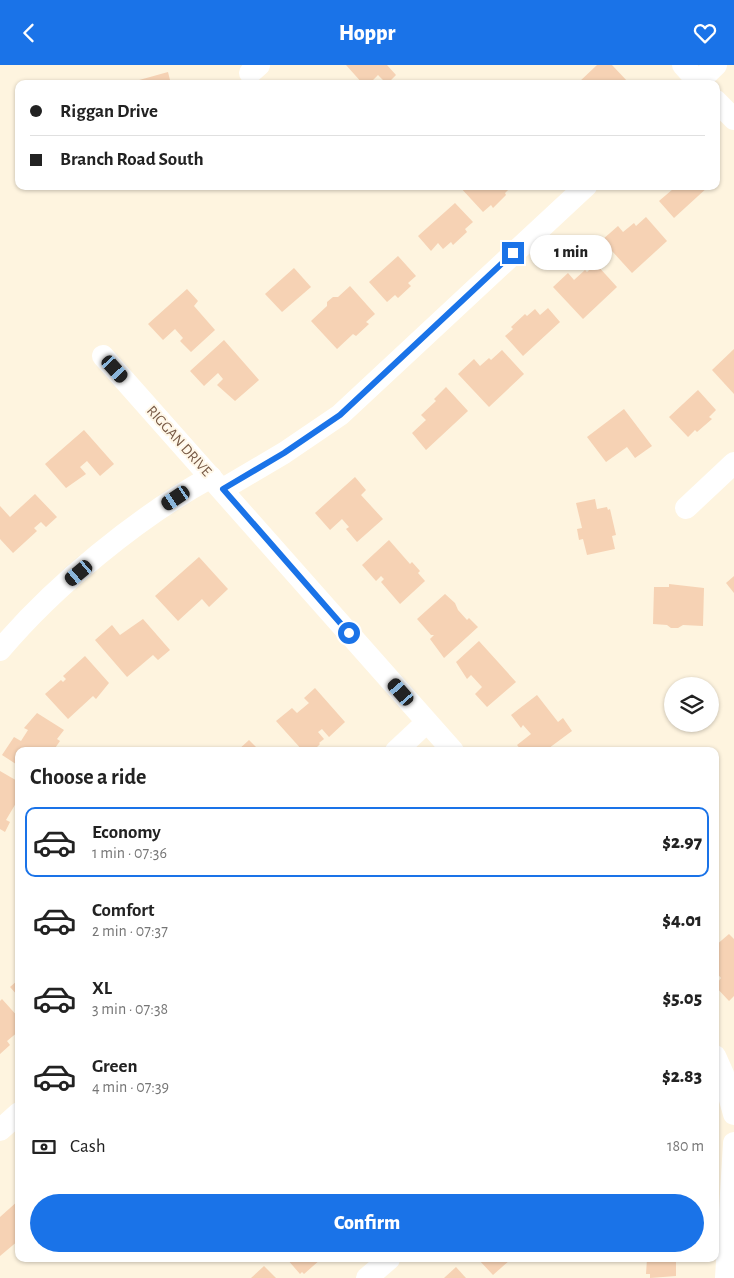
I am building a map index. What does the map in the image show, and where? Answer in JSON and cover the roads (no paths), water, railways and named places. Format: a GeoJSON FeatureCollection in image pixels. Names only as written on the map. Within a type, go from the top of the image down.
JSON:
{"type":"FeatureCollection","features":[{"type":"Feature","properties":{"kind":"street"},"geometry":{"type":"LineString","coordinates":[[683,65],[696,80]]}},
{"type":"Feature","properties":{"kind":"street"},"geometry":{"type":"LineString","coordinates":[[701,80],[716,65]]}},
{"type":"Feature","properties":{"kind":"street"},"geometry":{"type":"LineString","coordinates":[[720,105],[734,119]]}},
{"type":"Feature","properties":{"kind":"street"},"geometry":{"type":"LineString","coordinates":[[0,650],[59,590],[130,529],[217,483],[284,453],[340,415],[582,190]]}},
{"type":"Feature","properties":{"kind":"street","name":"RIGGAN DRIVE"},"geometry":{"type":"LineString","coordinates":[[104,356],[450,747]]}},
{"type":"Feature","properties":{"kind":"street"},"geometry":{"type":"LineString","coordinates":[[686,508],[734,463]]}},
{"type":"Feature","properties":{"kind":"street"},"geometry":{"type":"LineString","coordinates":[[400,747],[427,721]]}},
{"type":"Feature","properties":{"kind":"street"},"geometry":{"type":"LineString","coordinates":[[719,1066],[733,1102],[734,1114]]}},
{"type":"Feature","properties":{"kind":"street"},"geometry":{"type":"LineString","coordinates":[[0,1130],[15,1117]]}},
{"type":"Feature","properties":{"kind":"street"},"geometry":{"type":"LineString","coordinates":[[726,1278],[734,1143]]}},
{"type":"Feature","properties":{"kind":"street"},"geometry":{"type":"LineString","coordinates":[[368,1278],[386,1262]]}}]}
